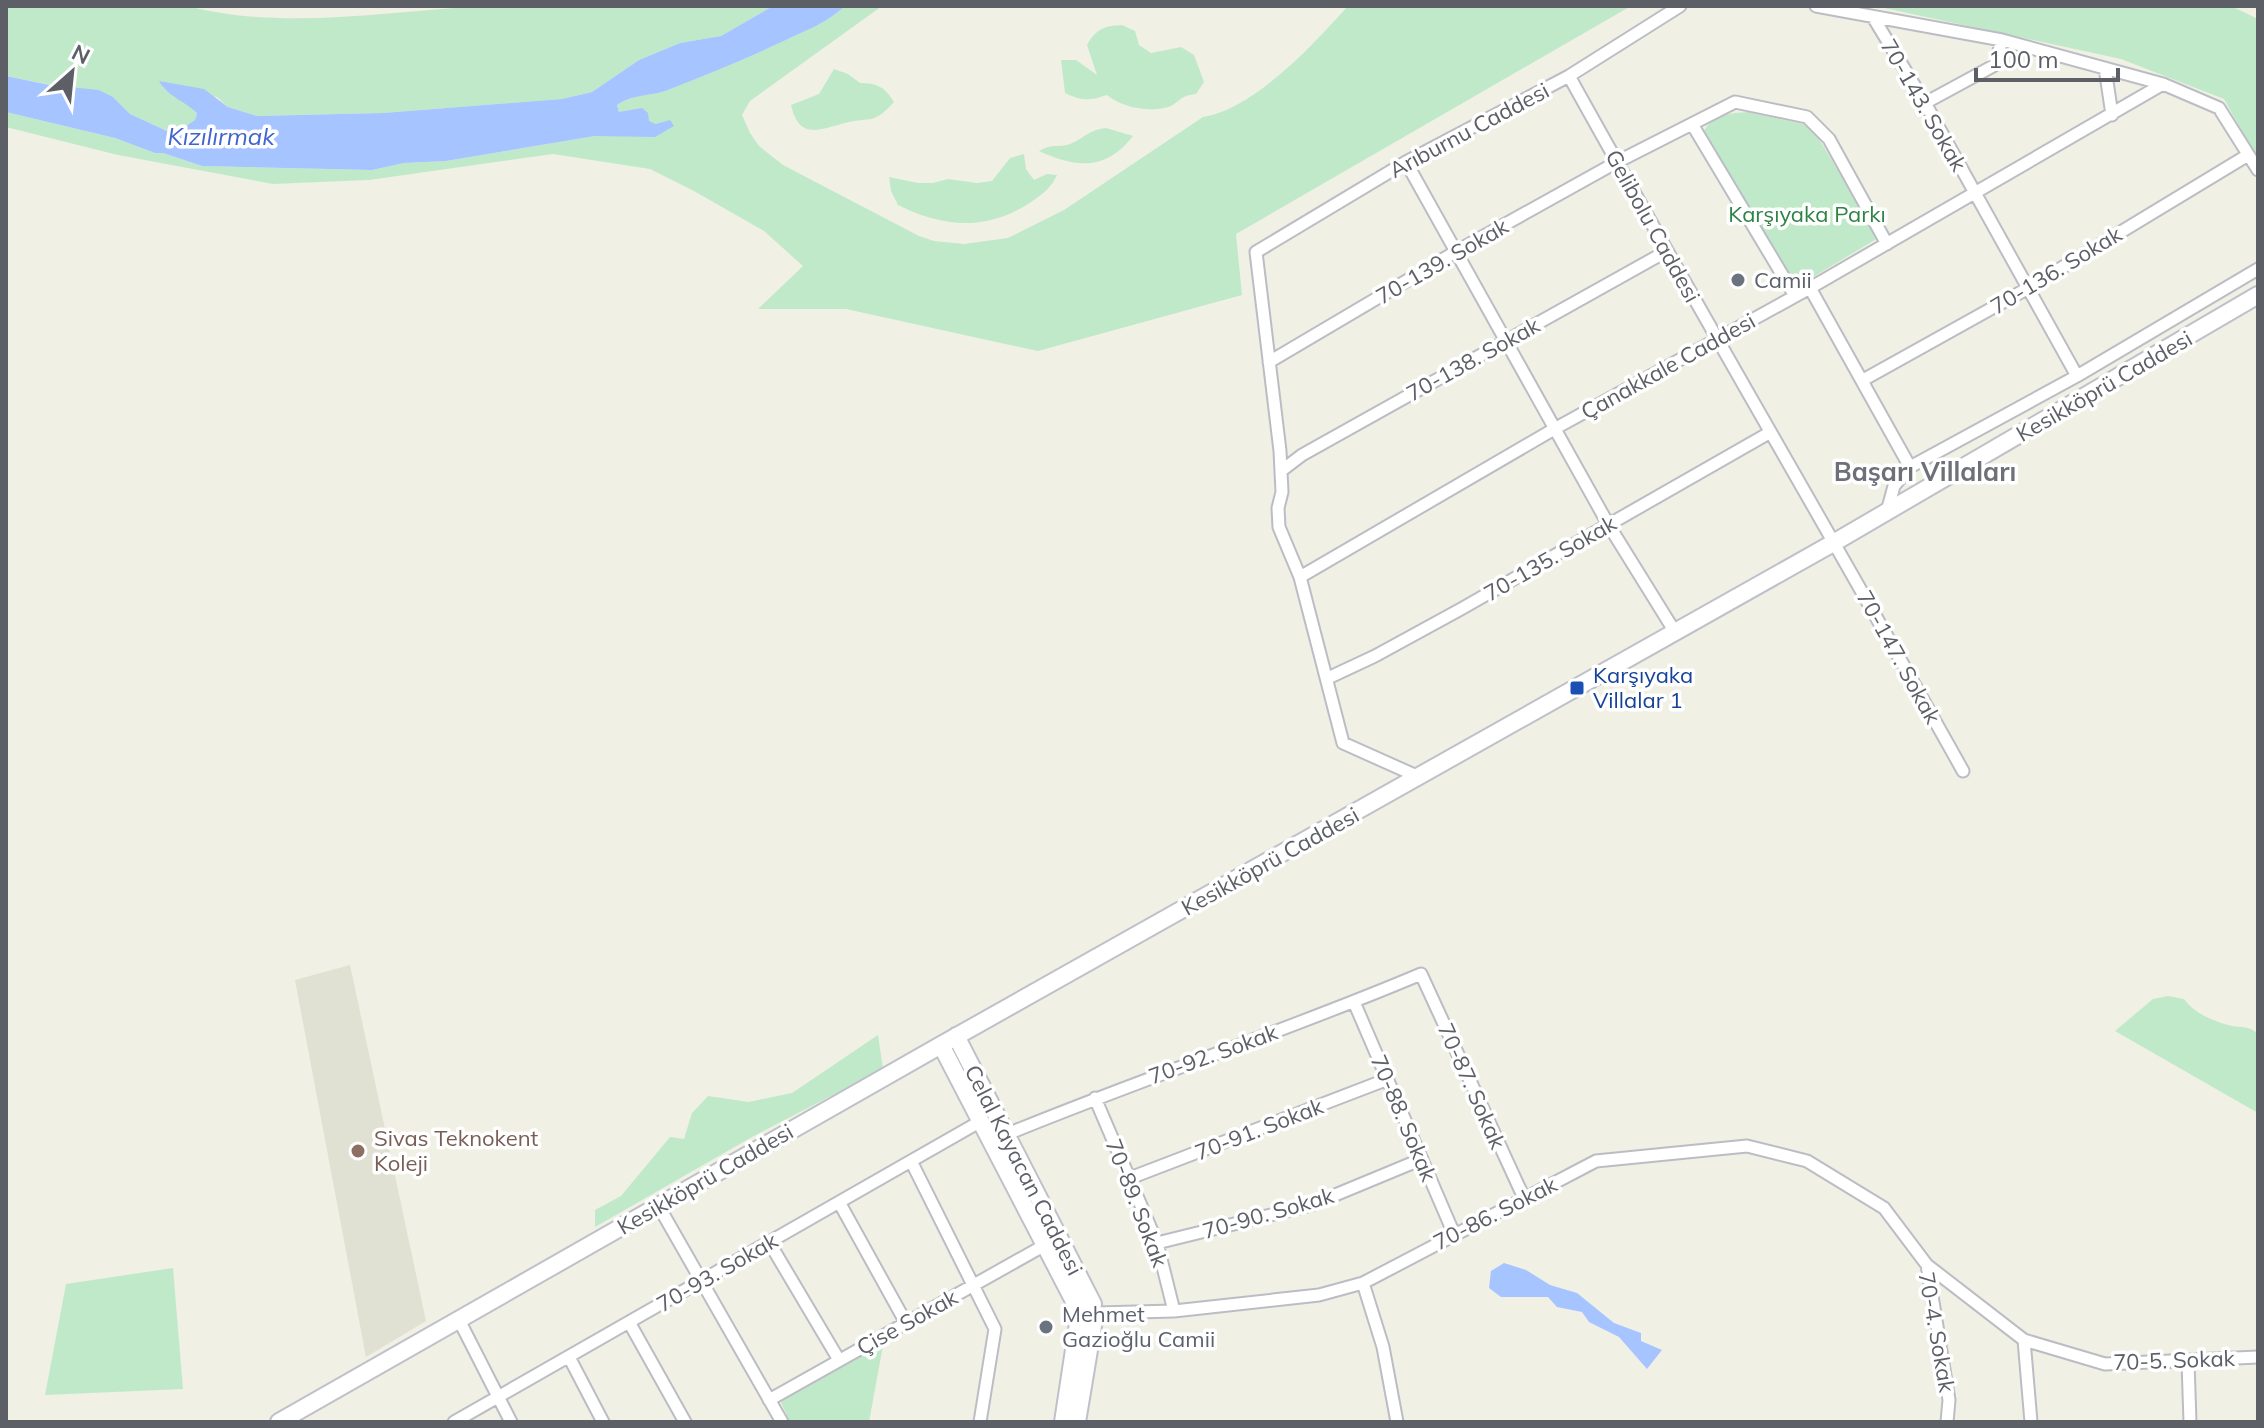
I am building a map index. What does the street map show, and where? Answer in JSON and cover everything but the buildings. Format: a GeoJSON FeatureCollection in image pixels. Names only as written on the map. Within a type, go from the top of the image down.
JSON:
{"type":"FeatureCollection","features":[{"type":"Feature","properties":{"kind":"street","name":"Arıburnu Caddesi"},"geometry":{"type":"LineString","coordinates":[[1269,362],[1256,252],[1406,162],[1569,76],[1680,6]]}},
{"type":"Feature","properties":{"kind":"street"},"geometry":{"type":"LineString","coordinates":[[1816,6],[2002,40],[2163,84],[2219,108],[2258,170]]}},
{"type":"Feature","properties":{"kind":"street","name":"70-143. Sokak"},"geometry":{"type":"LineString","coordinates":[[1873,17],[2030,287],[2088,395]]}},
{"type":"Feature","properties":{"kind":"street"},"geometry":{"type":"LineString","coordinates":[[1925,103],[1995,65],[2002,40]]}},
{"type":"Feature","properties":{"kind":"street"},"geometry":{"type":"LineString","coordinates":[[2105,68],[2112,115]]}},
{"type":"Feature","properties":{"kind":"street","name":"Gelibolu Caddesi"},"geometry":{"type":"LineString","coordinates":[[1569,76],[1769,433],[1835,542]]}},
{"type":"Feature","properties":{"kind":"street","name":"Çanakkale Caddesi"},"geometry":{"type":"LineString","coordinates":[[1300,577],[2163,84]]}},
{"type":"Feature","properties":{"kind":"street","name":"70-139. Sokak"},"geometry":{"type":"LineString","coordinates":[[1269,362],[1457,251],[1617,162],[1735,102],[1807,117],[1829,139],[1887,244]]}},
{"type":"Feature","properties":{"kind":"street"},"geometry":{"type":"LineString","coordinates":[[1692,124],[1795,296]]}},
{"type":"Feature","properties":{"kind":"street","name":"70-136. Sokak"},"geometry":{"type":"LineString","coordinates":[[1863,380],[2030,287],[2248,155]]}},
{"type":"Feature","properties":{"kind":"street"},"geometry":{"type":"LineString","coordinates":[[1406,162],[1608,524],[1675,632]]}},
{"type":"Feature","properties":{"kind":"street","name":"70-138. Sokak"},"geometry":{"type":"LineString","coordinates":[[1281,471],[1302,455],[1667,251]]}},
{"type":"Feature","properties":{"kind":"street","name":"Kesikköprü Caddesi"},"geometry":{"type":"LineString","coordinates":[[1910,467],[2076,376],[2258,269]]}},
{"type":"Feature","properties":{"kind":"street"},"geometry":{"type":"LineString","coordinates":[[1810,288],[1910,467],[1894,486],[1887,512]]}},
{"type":"Feature","properties":{"kind":"street","name":"Kesikköprü Caddesi"},"geometry":{"type":"LineString","coordinates":[[279,1422],[948,1040],[1835,542],[2258,295]]}},
{"type":"Feature","properties":{"kind":"street"},"geometry":{"type":"LineString","coordinates":[[1269,362],[1281,471],[1279,527],[1300,577],[1343,743],[1419,777]]}},
{"type":"Feature","properties":{"kind":"street","name":"70-135. Sokak"},"geometry":{"type":"LineString","coordinates":[[1328,678],[1424,629],[1769,433]]}},
{"type":"Feature","properties":{"kind":"street","name":"70-147. Sokak"},"geometry":{"type":"LineString","coordinates":[[1835,542],[1963,771]]}},
{"type":"Feature","properties":{"kind":"street","name":"70-92. Sokak"},"geometry":{"type":"LineString","coordinates":[[1005,1135],[1421,974]]}},
{"type":"Feature","properties":{"kind":"street","name":"70-87. Sokak"},"geometry":{"type":"LineString","coordinates":[[1421,974],[1524,1198]]}},
{"type":"Feature","properties":{"kind":"street","name":"70-88. Sokak"},"geometry":{"type":"LineString","coordinates":[[1354,1002],[1454,1234]]}},
{"type":"Feature","properties":{"kind":"street","name":"Celal Kayacan Caddesi"},"geometry":{"type":"LineString","coordinates":[[948,1040],[981,1121],[1045,1245],[1088,1312]]}},
{"type":"Feature","properties":{"kind":"street","name":"Celal Kayacan Caddesi"},"geometry":{"type":"LineString","coordinates":[[948,1040],[1005,1135],[1088,1312]]}},
{"type":"Feature","properties":{"kind":"street","name":"70-91. Sokak"},"geometry":{"type":"LineString","coordinates":[[1130,1178],[1388,1079]]}},
{"type":"Feature","properties":{"kind":"street","name":"70-89. Sokak"},"geometry":{"type":"LineString","coordinates":[[1095,1098],[1157,1243],[1174,1311]]}},
{"type":"Feature","properties":{"kind":"street","name":"70-93. Sokak"},"geometry":{"type":"LineString","coordinates":[[454,1422],[981,1121]]}},
{"type":"Feature","properties":{"kind":"street","name":"70-86. Sokak"},"geometry":{"type":"LineString","coordinates":[[1088,1312],[1174,1311],[1319,1295],[1363,1283],[1596,1161],[1747,1146],[1807,1161],[1884,1208]]}},
{"type":"Feature","properties":{"kind":"street","name":"70-90. Sokak"},"geometry":{"type":"LineString","coordinates":[[1157,1243],[1311,1205],[1422,1159]]}},
{"type":"Feature","properties":{"kind":"street"},"geometry":{"type":"LineString","coordinates":[[911,1161],[995,1329],[980,1422]]}},
{"type":"Feature","properties":{"kind":"street"},"geometry":{"type":"LineString","coordinates":[[839,1202],[906,1323]]}},
{"type":"Feature","properties":{"kind":"street"},"geometry":{"type":"LineString","coordinates":[[658,1205],[782,1422]]}},
{"type":"Feature","properties":{"kind":"street","name":"70-4. Sokak"},"geometry":{"type":"LineString","coordinates":[[1884,1208],[1927,1265],[1949,1400],[1947,1422]]}},
{"type":"Feature","properties":{"kind":"street"},"geometry":{"type":"LineString","coordinates":[[769,1242],[839,1360]]}},
{"type":"Feature","properties":{"kind":"street","name":"Çise Sokak"},"geometry":{"type":"LineString","coordinates":[[769,1400],[1045,1245]]}},
{"type":"Feature","properties":{"kind":"street","name":"70-5. Sokak"},"geometry":{"type":"LineString","coordinates":[[1927,1265],[2024,1340],[2105,1364],[2258,1357]]}},
{"type":"Feature","properties":{"kind":"street"},"geometry":{"type":"LineString","coordinates":[[1363,1283],[1383,1347],[1397,1422]]}},
{"type":"Feature","properties":{"kind":"street"},"geometry":{"type":"LineString","coordinates":[[1063,1422],[1088,1312]]}},
{"type":"Feature","properties":{"kind":"street"},"geometry":{"type":"LineString","coordinates":[[1077,1422],[1088,1312]]}},
{"type":"Feature","properties":{"kind":"street"},"geometry":{"type":"LineString","coordinates":[[459,1320],[511,1422]]}},
{"type":"Feature","properties":{"kind":"street"},"geometry":{"type":"LineString","coordinates":[[629,1322],[685,1422]]}},
{"type":"Feature","properties":{"kind":"street"},"geometry":{"type":"LineString","coordinates":[[2024,1340],[2031,1422]]}},
{"type":"Feature","properties":{"kind":"street"},"geometry":{"type":"LineString","coordinates":[[569,1357],[603,1422]]}},
{"type":"Feature","properties":{"kind":"street"},"geometry":{"type":"LineString","coordinates":[[2188,1362],[2190,1422]]}},
{"type":"Feature","properties":{"kind":"shaded area","name":"Sivas Teknokent Koleji"},"geometry":{"type":"Polygon","coordinates":[[[350,965],[426,1321],[366,1357],[295,980],[350,965]]]}},
{"type":"Feature","properties":{"kind":"green space"},"geometry":{"type":"Polygon","coordinates":[[[521,5],[773,6],[721,36],[680,43],[639,60],[592,92],[562,99],[383,113],[257,116],[228,107],[217,97],[162,87],[197,113],[195,120],[183,128],[167,131],[130,114],[113,97],[6,76],[6,6],[187,6],[223,13],[297,18],[521,5]]]}},
{"type":"Feature","properties":{"kind":"green space"},"geometry":{"type":"Polygon","coordinates":[[[845,6],[882,6],[750,101],[742,115],[750,133],[759,146],[783,165],[919,236],[964,244],[1008,238],[1064,210],[1203,117],[1242,102],[1282,73],[1348,6],[1631,6],[1236,234],[1242,295],[1038,351],[846,309],[758,309],[803,266],[764,231],[650,169],[553,154],[369,180],[273,184],[118,155],[6,127],[6,112],[115,138],[202,166],[372,170],[404,163],[446,161],[595,136],[622,135],[656,124],[619,112],[617,105],[634,97],[664,91],[756,54],[817,26],[845,6]]]}},
{"type":"Feature","properties":{"kind":"green space"},"geometry":{"type":"Polygon","coordinates":[[[1875,6],[2231,6],[2258,19],[2258,160],[2224,99],[2121,59],[1875,6]]]}},
{"type":"Feature","properties":{"kind":"green space"},"geometry":{"type":"Polygon","coordinates":[[[1122,25],[1135,31],[1139,45],[1151,53],[1181,47],[1194,55],[1204,82],[1196,94],[1168,107],[1144,109],[1128,106],[1107,95],[1086,99],[1065,93],[1061,60],[1076,60],[1097,75],[1087,45],[1101,29],[1122,25]]]}},
{"type":"Feature","properties":{"kind":"green space"},"geometry":{"type":"Polygon","coordinates":[[[834,69],[860,83],[880,87],[894,102],[871,119],[818,130],[804,128],[791,105],[819,94],[834,69]]]}},
{"type":"Feature","properties":{"kind":"green space","name":"Karşıyaka Parkı"},"geometry":{"type":"Polygon","coordinates":[[[1748,112],[1803,124],[1816,134],[1878,238],[1803,283],[1786,274],[1704,131],[1717,118],[1748,112]]]}},
{"type":"Feature","properties":{"kind":"green space"},"geometry":{"type":"Polygon","coordinates":[[[1106,128],[1133,136],[1112,156],[1101,161],[1078,163],[1039,151],[1070,144],[1091,132],[1106,128]]]}},
{"type":"Feature","properties":{"kind":"green space"},"geometry":{"type":"Polygon","coordinates":[[[1024,154],[1026,169],[1034,180],[1047,174],[1057,175],[1039,196],[998,218],[965,223],[932,218],[898,205],[891,191],[889,177],[918,183],[948,179],[977,183],[992,181],[1010,158],[1024,154]]]}},
{"type":"Feature","properties":{"kind":"green space"},"geometry":{"type":"Polygon","coordinates":[[[2168,996],[2184,999],[2209,1018],[2248,1028],[2258,1034],[2258,1113],[2115,1031],[2153,999],[2168,996]]]}},
{"type":"Feature","properties":{"kind":"green space"},"geometry":{"type":"Polygon","coordinates":[[[878,1035],[883,1069],[752,1137],[595,1227],[595,1210],[621,1196],[670,1137],[684,1139],[692,1113],[708,1096],[749,1102],[792,1093],[878,1035]]]}},
{"type":"Feature","properties":{"kind":"green space"},"geometry":{"type":"Polygon","coordinates":[[[173,1268],[183,1389],[45,1395],[66,1284],[173,1268]]]}},
{"type":"Feature","properties":{"kind":"green space"},"geometry":{"type":"Polygon","coordinates":[[[884,1340],[869,1422],[790,1422],[779,1398],[884,1340]]]}},
{"type":"Feature","properties":{"kind":"water","name":"Kızılırmak"},"geometry":{"type":"Polygon","coordinates":[[[773,6],[845,6],[817,26],[741,60],[665,91],[634,97],[617,105],[619,112],[642,108],[648,113],[649,121],[656,124],[670,120],[674,126],[655,137],[595,136],[372,170],[202,166],[115,138],[6,112],[6,76],[99,90],[113,97],[130,114],[167,131],[183,128],[195,120],[197,113],[159,81],[204,89],[228,107],[257,116],[383,113],[562,99],[592,92],[639,60],[680,43],[721,36],[773,6]]]}},
{"type":"Feature","properties":{"kind":"water"},"geometry":{"type":"Polygon","coordinates":[[[1504,1263],[1526,1270],[1550,1285],[1577,1293],[1614,1323],[1641,1333],[1641,1341],[1662,1350],[1647,1369],[1619,1337],[1589,1322],[1582,1312],[1557,1307],[1548,1297],[1501,1297],[1489,1288],[1491,1271],[1504,1263]]]}},
{"type":"Feature","properties":{"kind":"place","name":"Camii"},"geometry":{"type":"Point","coordinates":[1738,280]}},
{"type":"Feature","properties":{"kind":"place","name":"Karşıyaka Villalar 1"},"geometry":{"type":"Point","coordinates":[1577,688]}},
{"type":"Feature","properties":{"kind":"place","name":"Sivas Teknokent Koleji"},"geometry":{"type":"Point","coordinates":[358,1151]}},
{"type":"Feature","properties":{"kind":"place","name":"Mehmet Gazioğlu Camii"},"geometry":{"type":"Point","coordinates":[1046,1327]}},
{"type":"Feature","properties":{"kind":"district","name":"Başarı Villaları"},"geometry":{"type":"Point","coordinates":[1925,471]}}]}
